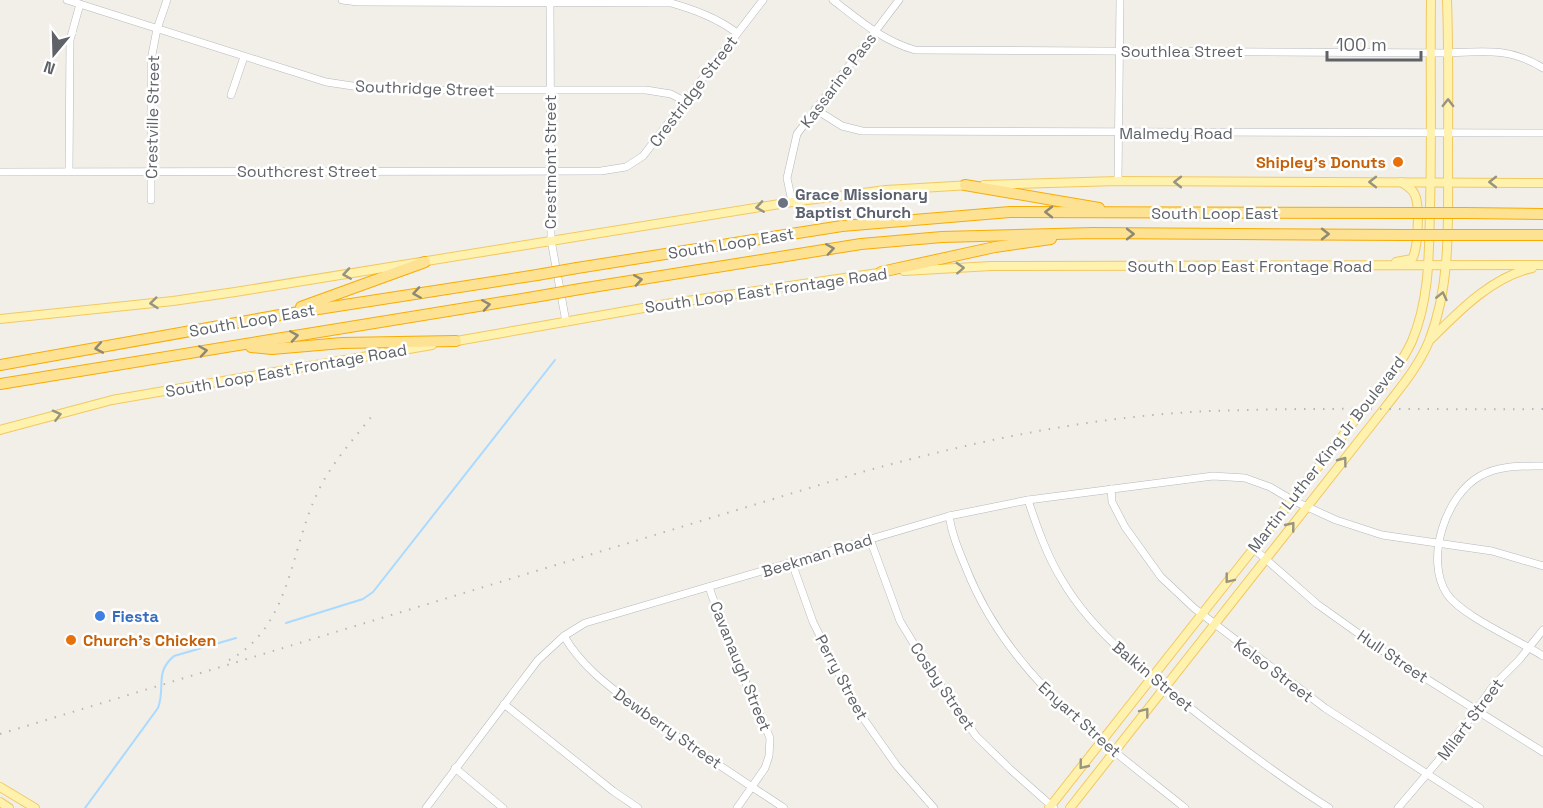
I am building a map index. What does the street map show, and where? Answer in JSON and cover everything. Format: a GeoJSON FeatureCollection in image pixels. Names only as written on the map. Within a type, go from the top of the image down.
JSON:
{"type":"FeatureCollection","features":[{"type":"Feature","properties":{"kind":"highway"},"geometry":{"type":"LineString","coordinates":[[964,185],[1129,213]]}},
{"type":"Feature","properties":{"kind":"highway","name":"South Loop East"},"geometry":{"type":"LineString","coordinates":[[0,365],[280,315],[842,226],[900,220],[1010,212],[1543,214]]}},
{"type":"Feature","properties":{"kind":"highway"},"geometry":{"type":"LineString","coordinates":[[880,272],[995,247],[1093,233]]}},
{"type":"Feature","properties":{"kind":"highway","name":"South Loop East"},"geometry":{"type":"LineString","coordinates":[[0,384],[861,244],[942,237],[1093,233],[1543,235]]}},
{"type":"Feature","properties":{"kind":"highway"},"geometry":{"type":"LineString","coordinates":[[280,315],[425,262]]}},
{"type":"Feature","properties":{"kind":"highway"},"geometry":{"type":"LineString","coordinates":[[236,346],[272,349],[342,343],[456,341]]}},
{"type":"Feature","properties":{"kind":"main road","name":"Martin Luther King Jr Boulevard"},"geometry":{"type":"LineString","coordinates":[[1051,807],[1392,373],[1411,343],[1422,313],[1429,266],[1431,0]]}},
{"type":"Feature","properties":{"kind":"main road","name":"Martin Luther King Jr Boulevard"},"geometry":{"type":"LineString","coordinates":[[1070,808],[1372,424],[1405,381],[1429,341],[1441,304],[1446,266],[1448,0]]}},
{"type":"Feature","properties":{"kind":"main road"},"geometry":{"type":"LineString","coordinates":[[0,319],[173,301],[792,202],[886,190],[964,185],[1118,181],[1543,183]]}},
{"type":"Feature","properties":{"kind":"main road"},"geometry":{"type":"LineString","coordinates":[[1333,266],[1347,262],[1401,262],[1412,259],[1417,248],[1417,200],[1415,193],[1400,182]]}},
{"type":"Feature","properties":{"kind":"main road"},"geometry":{"type":"LineString","coordinates":[[1429,341],[1476,297],[1509,277],[1543,265]]}},
{"type":"Feature","properties":{"kind":"main road","name":"South Loop East Frontage Road"},"geometry":{"type":"LineString","coordinates":[[0,430],[112,400],[666,304],[880,272],[991,266],[1543,265]]}},
{"type":"Feature","properties":{"kind":"main road"},"geometry":{"type":"LineString","coordinates":[[1392,373],[1405,381]]}},
{"type":"Feature","properties":{"kind":"main road"},"geometry":{"type":"LineString","coordinates":[[1359,415],[1372,424]]}},
{"type":"Feature","properties":{"kind":"main road"},"geometry":{"type":"LineString","coordinates":[[0,787],[32,806]]}},
{"type":"Feature","properties":{"kind":"main road"},"geometry":{"type":"LineString","coordinates":[[0,801],[9,808]]}},
{"type":"Feature","properties":{"kind":"main road"},"geometry":{"type":"LineString","coordinates":[[17,808],[32,806]]}},
{"type":"Feature","properties":{"kind":"street","name":"Southridge Street"},"geometry":{"type":"LineString","coordinates":[[67,0],[326,82],[366,88],[645,90],[670,94],[686,102]]}},
{"type":"Feature","properties":{"kind":"street","name":"Crestville Street"},"geometry":{"type":"LineString","coordinates":[[152,201],[151,60],[157,29],[167,0]]}},
{"type":"Feature","properties":{"kind":"street"},"geometry":{"type":"LineString","coordinates":[[342,0],[358,2],[671,3],[698,11],[737,33]]}},
{"type":"Feature","properties":{"kind":"street","name":"Crestridge Street"},"geometry":{"type":"LineString","coordinates":[[614,169],[626,166],[643,156],[763,0]]}},
{"type":"Feature","properties":{"kind":"street","name":"Southlea Street"},"geometry":{"type":"LineString","coordinates":[[833,0],[896,45],[915,50],[1449,53],[1495,51],[1510,53],[1543,68]]}},
{"type":"Feature","properties":{"kind":"street","name":"Kassarine Pass"},"geometry":{"type":"LineString","coordinates":[[792,202],[787,178],[797,134],[899,0]]}},
{"type":"Feature","properties":{"kind":"street"},"geometry":{"type":"LineString","coordinates":[[1118,181],[1120,0]]}},
{"type":"Feature","properties":{"kind":"street","name":"Crestmont Street"},"geometry":{"type":"LineString","coordinates":[[550,2],[551,240],[566,322]]}},
{"type":"Feature","properties":{"kind":"street"},"geometry":{"type":"LineString","coordinates":[[69,171],[70,40],[80,4]]}},
{"type":"Feature","properties":{"kind":"street"},"geometry":{"type":"LineString","coordinates":[[231,95],[244,57]]}},
{"type":"Feature","properties":{"kind":"street","name":"Malmedy Road"},"geometry":{"type":"LineString","coordinates":[[815,109],[842,126],[862,132],[1543,133]]}},
{"type":"Feature","properties":{"kind":"street","name":"Southcrest Street"},"geometry":{"type":"LineString","coordinates":[[0,172],[601,171],[614,169]]}},
{"type":"Feature","properties":{"kind":"street"},"geometry":{"type":"LineString","coordinates":[[1543,466],[1506,467],[1480,476],[1469,484],[1448,513],[1439,545],[1443,584],[1454,602],[1462,609],[1543,656]]}},
{"type":"Feature","properties":{"kind":"street","name":"Beekman Road"},"geometry":{"type":"LineString","coordinates":[[426,808],[538,660],[564,636],[585,623],[949,516],[1028,500],[1111,489],[1213,476],[1245,478],[1270,487],[1336,520],[1382,535],[1492,551],[1543,566]]}},
{"type":"Feature","properties":{"kind":"street","name":"Kelso Street"},"geometry":{"type":"LineString","coordinates":[[1111,489],[1112,502],[1125,527],[1161,577],[1202,615],[1325,708],[1480,808]]}},
{"type":"Feature","properties":{"kind":"street","name":"Balkin Street"},"geometry":{"type":"LineString","coordinates":[[1028,500],[1036,524],[1062,580],[1106,635],[1164,687],[1236,744],[1329,808]]}},
{"type":"Feature","properties":{"kind":"street","name":"Enyart Street"},"geometry":{"type":"LineString","coordinates":[[949,516],[952,533],[975,591],[1005,642],[1041,685],[1077,721],[1185,808]]}},
{"type":"Feature","properties":{"kind":"street","name":"Cosby Street"},"geometry":{"type":"LineString","coordinates":[[870,539],[900,621],[929,669],[976,735],[1051,807]]}},
{"type":"Feature","properties":{"kind":"street","name":"Hull Street"},"geometry":{"type":"LineString","coordinates":[[1253,548],[1317,604],[1381,649],[1543,752]]}},
{"type":"Feature","properties":{"kind":"street","name":"Perry Street"},"geometry":{"type":"LineString","coordinates":[[792,563],[813,622],[856,708],[897,766],[934,808]]}},
{"type":"Feature","properties":{"kind":"street","name":"Cavanaugh Street"},"geometry":{"type":"LineString","coordinates":[[709,587],[729,644],[770,738],[769,756],[753,787],[737,808]]}},
{"type":"Feature","properties":{"kind":"street","name":"Milart Street"},"geometry":{"type":"LineString","coordinates":[[1398,808],[1428,775],[1494,685],[1543,630]]}},
{"type":"Feature","properties":{"kind":"street","name":"Dewberry Street"},"geometry":{"type":"LineString","coordinates":[[564,636],[574,654],[595,676],[671,733],[784,808]]}},
{"type":"Feature","properties":{"kind":"street"},"geometry":{"type":"LineString","coordinates":[[504,704],[613,791],[638,808]]}},
{"type":"Feature","properties":{"kind":"street"},"geometry":{"type":"LineString","coordinates":[[455,768],[503,808]]}},
{"type":"Feature","properties":{"kind":"waterway"},"geometry":{"type":"LineString","coordinates":[[286,623],[363,599],[373,592],[555,360]]}},
{"type":"Feature","properties":{"kind":"waterway"},"geometry":{"type":"LineString","coordinates":[[85,808],[158,708],[162,674],[168,662],[174,656],[236,638]]}},
{"type":"Feature","properties":{"kind":"railway"},"geometry":{"type":"LineString","coordinates":[[0,734],[862,472],[991,440],[1123,418],[1211,411],[1543,409]]}},
{"type":"Feature","properties":{"kind":"railway"},"geometry":{"type":"LineString","coordinates":[[229,660],[249,646],[265,628],[277,608],[308,516],[322,483],[375,412]]}},
{"type":"Feature","properties":{"kind":"place","name":"Shipley's Donuts"},"geometry":{"type":"Point","coordinates":[1398,162]}},
{"type":"Feature","properties":{"kind":"place","name":"Grace Missionary Baptist Church"},"geometry":{"type":"Point","coordinates":[783,203]}},
{"type":"Feature","properties":{"kind":"place","name":"Fiesta"},"geometry":{"type":"Point","coordinates":[100,616]}},
{"type":"Feature","properties":{"kind":"place","name":"Church's Chicken"},"geometry":{"type":"Point","coordinates":[71,640]}}]}
